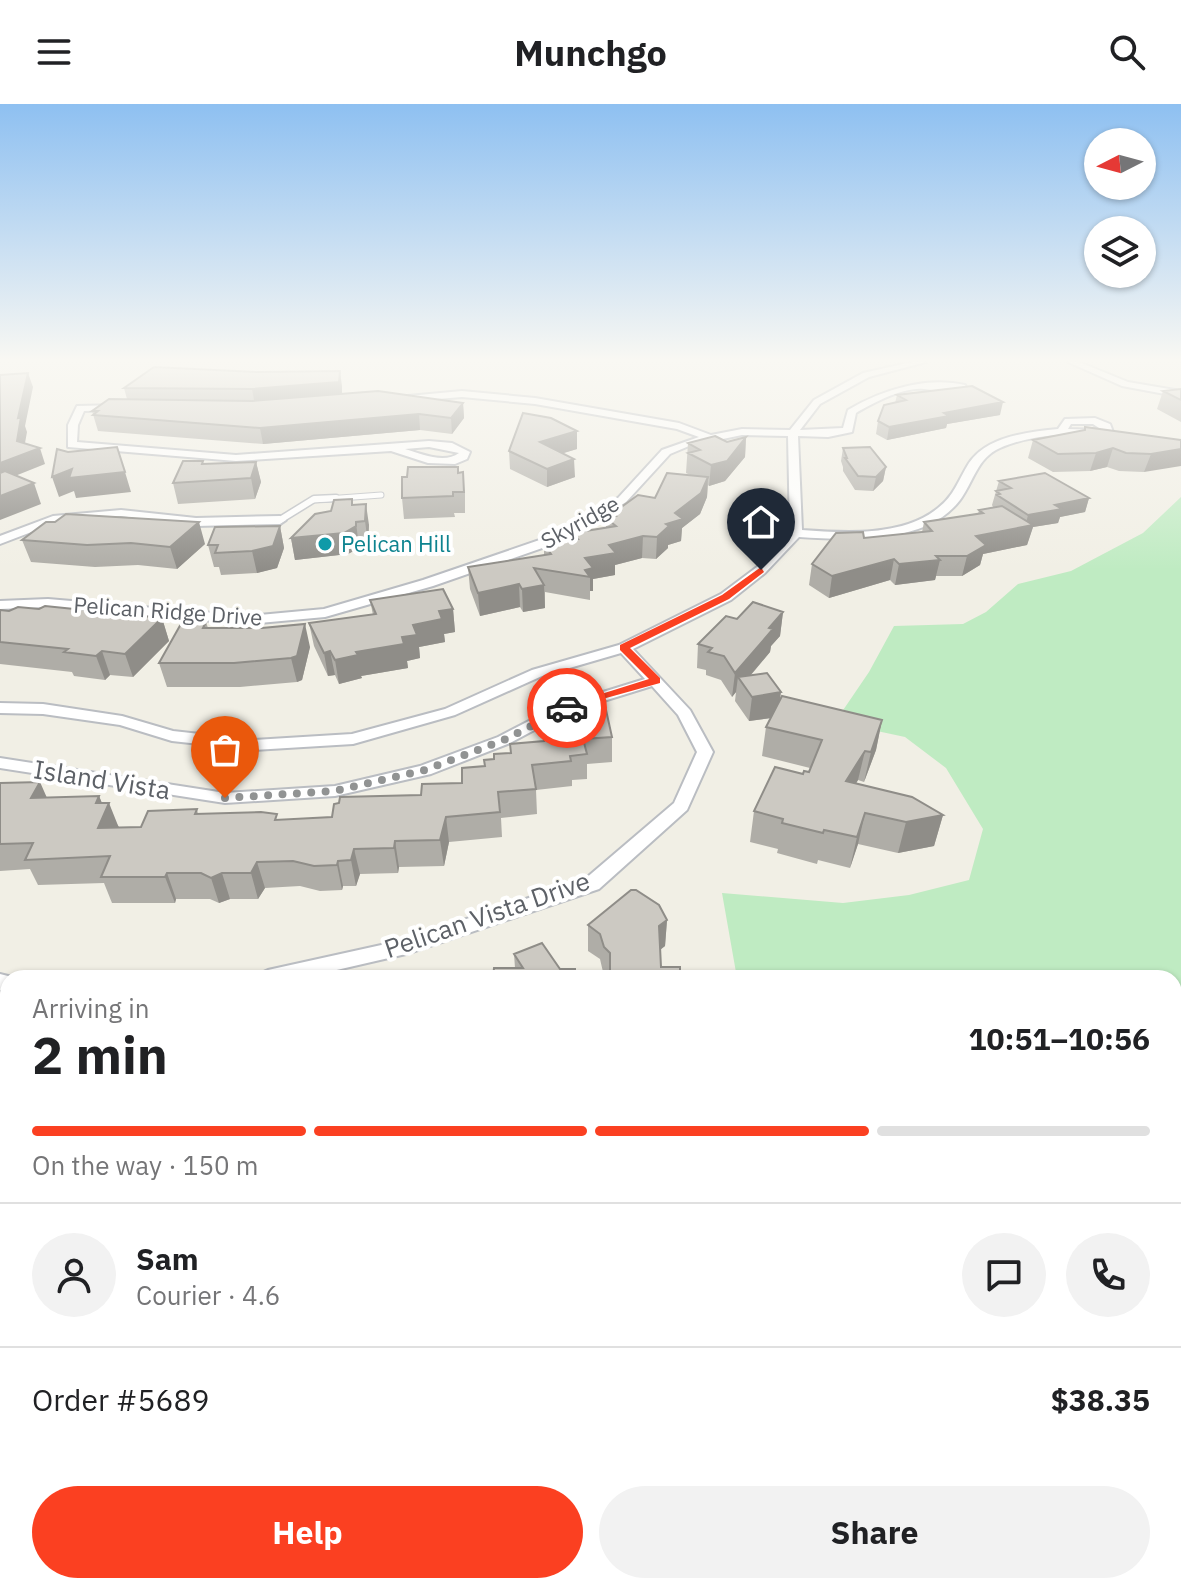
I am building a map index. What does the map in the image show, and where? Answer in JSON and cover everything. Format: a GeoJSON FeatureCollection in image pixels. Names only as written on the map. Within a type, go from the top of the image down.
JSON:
{"type":"FeatureCollection","features":[{"type":"Feature","properties":{"kind":"street"},"geometry":{"type":"LineString","coordinates":[[73,432],[72,445],[236,458],[430,444],[447,445],[465,452],[455,461],[438,461],[392,448]]}},
{"type":"Feature","properties":{"kind":"street"},"geometry":{"type":"LineString","coordinates":[[693,432],[707,437],[742,432],[828,434],[840,432]]}},
{"type":"Feature","properties":{"kind":"street"},"geometry":{"type":"LineString","coordinates":[[796,533],[860,534],[916,524],[947,509],[972,466],[989,449],[1061,432]]}},
{"type":"Feature","properties":{"kind":"street"},"geometry":{"type":"LineString","coordinates":[[0,708],[43,709],[122,721],[172,736],[254,745],[353,739],[450,712],[537,673],[624,648],[726,597],[761,570],[796,533],[793,433]]}},
{"type":"Feature","properties":{"kind":"street","name":"Skyridge"},"geometry":{"type":"LineString","coordinates":[[428,583],[564,536],[622,500],[666,452],[707,437]]}},
{"type":"Feature","properties":{"kind":"street"},"geometry":{"type":"LineString","coordinates":[[0,540],[53,520],[86,515],[121,513],[196,522],[280,520]]}},
{"type":"Feature","properties":{"kind":"street","name":"Pelican Ridge Drive"},"geometry":{"type":"LineString","coordinates":[[0,605],[48,603],[199,617],[261,619],[325,613],[428,583]]}},
{"type":"Feature","properties":{"kind":"street","name":"Pelican Vista Drive"},"geometry":{"type":"LineString","coordinates":[[304,970],[406,947],[592,884],[681,806],[705,752],[685,713],[624,648]]}},
{"type":"Feature","properties":{"kind":"street","name":"Island Vista"},"geometry":{"type":"LineString","coordinates":[[3,766],[225,798],[335,791],[425,770],[504,740],[563,709],[656,680]]}},
{"type":"Feature","properties":{"kind":"lane"},"geometry":{"type":"LineString","coordinates":[[280,520],[314,499],[381,495]]}},
{"type":"Feature","properties":{"kind":"green space"},"geometry":{"type":"Polygon","coordinates":[[[1181,497],[1181,970],[736,970],[722,893],[843,903],[909,895],[969,880],[983,829],[946,768],[905,737],[835,722],[869,672],[894,626],[963,624],[986,612],[1018,584],[1071,571],[1143,533],[1181,497]]]}},
{"type":"Feature","properties":{"kind":"building"},"geometry":{"type":"Polygon","coordinates":[[[0,432],[19,432],[17,441],[40,448],[0,463],[0,432]]]}},
{"type":"Feature","properties":{"kind":"building"},"geometry":{"type":"Polygon","coordinates":[[[516,432],[575,432],[540,442],[574,459],[547,469],[509,451],[516,432]]]}},
{"type":"Feature","properties":{"kind":"building"},"geometry":{"type":"Polygon","coordinates":[[[1077,432],[1118,432],[1181,440],[1181,449],[1151,454],[1126,453],[1113,448],[1096,453],[1058,454],[1033,440],[1077,432]]]}},
{"type":"Feature","properties":{"kind":"building"},"geometry":{"type":"Polygon","coordinates":[[[715,436],[727,442],[746,437],[727,461],[711,465],[688,453],[700,450],[688,443],[715,436]]]}},
{"type":"Feature","properties":{"kind":"building"},"geometry":{"type":"Polygon","coordinates":[[[117,447],[125,472],[69,478],[72,469],[52,477],[57,449],[68,452],[117,447]]]}},
{"type":"Feature","properties":{"kind":"building"},"geometry":{"type":"Polygon","coordinates":[[[870,447],[886,467],[876,477],[858,476],[845,458],[843,448],[870,447]]]}},
{"type":"Feature","properties":{"kind":"building"},"geometry":{"type":"Polygon","coordinates":[[[183,461],[203,461],[202,464],[256,462],[251,478],[173,483],[183,461]]]}},
{"type":"Feature","properties":{"kind":"building"},"geometry":{"type":"Polygon","coordinates":[[[408,467],[458,467],[458,473],[463,472],[464,492],[453,492],[453,496],[402,498],[402,477],[407,477],[408,467]]]}},
{"type":"Feature","properties":{"kind":"building"},"geometry":{"type":"Polygon","coordinates":[[[5,471],[34,483],[0,496],[0,473],[5,471]]]}},
{"type":"Feature","properties":{"kind":"building"},"geometry":{"type":"Polygon","coordinates":[[[667,473],[708,477],[701,493],[675,513],[683,519],[666,524],[669,526],[657,537],[643,536],[609,545],[616,553],[585,558],[593,568],[585,570],[590,577],[534,568],[544,585],[522,589],[519,584],[478,593],[468,567],[551,554],[544,544],[578,539],[573,533],[616,526],[606,518],[616,516],[613,513],[638,495],[655,498],[667,473]]]}},
{"type":"Feature","properties":{"kind":"building"},"geometry":{"type":"Polygon","coordinates":[[[1045,473],[1089,498],[1055,505],[1062,509],[1028,515],[997,495],[1000,494],[996,491],[1011,488],[999,481],[1045,473]]]}},
{"type":"Feature","properties":{"kind":"building"},"geometry":{"type":"Polygon","coordinates":[[[352,499],[352,505],[366,504],[365,521],[356,522],[356,526],[344,533],[291,538],[315,514],[331,511],[334,500],[352,499]]]}},
{"type":"Feature","properties":{"kind":"building"},"geometry":{"type":"Polygon","coordinates":[[[1002,506],[1033,525],[976,536],[986,545],[967,556],[936,556],[940,560],[899,564],[894,559],[832,576],[812,564],[836,533],[863,532],[864,538],[932,531],[924,522],[983,513],[979,510],[1002,506]]]}},
{"type":"Feature","properties":{"kind":"building"},"geometry":{"type":"Polygon","coordinates":[[[66,514],[199,522],[170,547],[22,540],[46,522],[55,522],[66,514]]]}},
{"type":"Feature","properties":{"kind":"building"},"geometry":{"type":"Polygon","coordinates":[[[280,526],[273,546],[252,551],[215,553],[218,545],[208,545],[215,527],[280,526]]]}},
{"type":"Feature","properties":{"kind":"building"},"geometry":{"type":"Polygon","coordinates":[[[443,589],[453,609],[439,611],[442,619],[413,625],[417,635],[402,637],[404,644],[356,652],[358,655],[335,660],[330,651],[324,653],[309,623],[376,614],[370,600],[443,589]]]}},
{"type":"Feature","properties":{"kind":"building"},"geometry":{"type":"Polygon","coordinates":[[[753,602],[783,612],[769,628],[773,629],[735,673],[724,656],[708,652],[712,648],[698,644],[726,616],[737,619],[753,602]]]}},
{"type":"Feature","properties":{"kind":"building"},"geometry":{"type":"Polygon","coordinates":[[[45,606],[162,618],[125,654],[102,651],[96,656],[64,652],[68,649],[0,642],[0,610],[9,611],[18,607],[39,609],[45,606]]]}},
{"type":"Feature","properties":{"kind":"building"},"geometry":{"type":"Polygon","coordinates":[[[182,622],[206,622],[203,628],[305,624],[297,656],[291,658],[234,663],[159,663],[182,622]]]}},
{"type":"Feature","properties":{"kind":"building"},"geometry":{"type":"Polygon","coordinates":[[[767,673],[781,692],[752,697],[738,677],[767,673]]]}},
{"type":"Feature","properties":{"kind":"building"},"geometry":{"type":"Polygon","coordinates":[[[782,696],[882,720],[871,752],[865,751],[846,781],[912,797],[943,815],[906,822],[865,813],[857,837],[782,823],[783,819],[754,811],[775,767],[803,774],[804,771],[809,772],[822,740],[766,727],[782,696]]]}},
{"type":"Feature","properties":{"kind":"building"},"geometry":{"type":"Polygon","coordinates":[[[606,710],[612,737],[583,739],[587,754],[570,756],[571,761],[532,765],[536,789],[498,792],[500,812],[446,817],[440,840],[395,841],[394,848],[354,849],[351,860],[338,861],[337,865],[257,862],[251,873],[222,873],[211,878],[201,873],[167,873],[165,877],[101,877],[110,856],[25,860],[33,843],[0,844],[0,783],[40,782],[31,798],[99,796],[96,803],[109,803],[98,828],[141,827],[148,811],[197,809],[195,814],[261,812],[277,814],[275,820],[332,817],[334,804],[339,803],[340,797],[421,795],[422,784],[462,783],[462,768],[485,766],[484,760],[494,759],[494,754],[511,753],[510,744],[544,741],[543,730],[562,729],[561,722],[588,719],[586,712],[606,710]]]}},
{"type":"Feature","properties":{"kind":"building"},"geometry":{"type":"Polygon","coordinates":[[[631,890],[636,890],[659,905],[667,920],[659,926],[661,967],[680,967],[680,970],[610,970],[610,953],[604,947],[600,934],[588,925],[631,890]]]}},
{"type":"Feature","properties":{"kind":"building"},"geometry":{"type":"Polygon","coordinates":[[[542,943],[560,969],[575,970],[494,970],[523,968],[514,954],[542,943]]]}},
{"type":"Feature","properties":{"kind":"way so far"},"geometry":{"type":"LineString","coordinates":[[225,798],[335,791],[425,770],[504,740],[567,708]]}},
{"type":"Feature","properties":{"kind":"place","name":"Pelican Hill"},"geometry":{"type":"Point","coordinates":[325,544]}},
{"type":"Feature","properties":{"kind":"route"},"geometry":{"type":"LineString","coordinates":[[567,708],[656,680],[624,648],[726,597],[761,570]]}}]}
